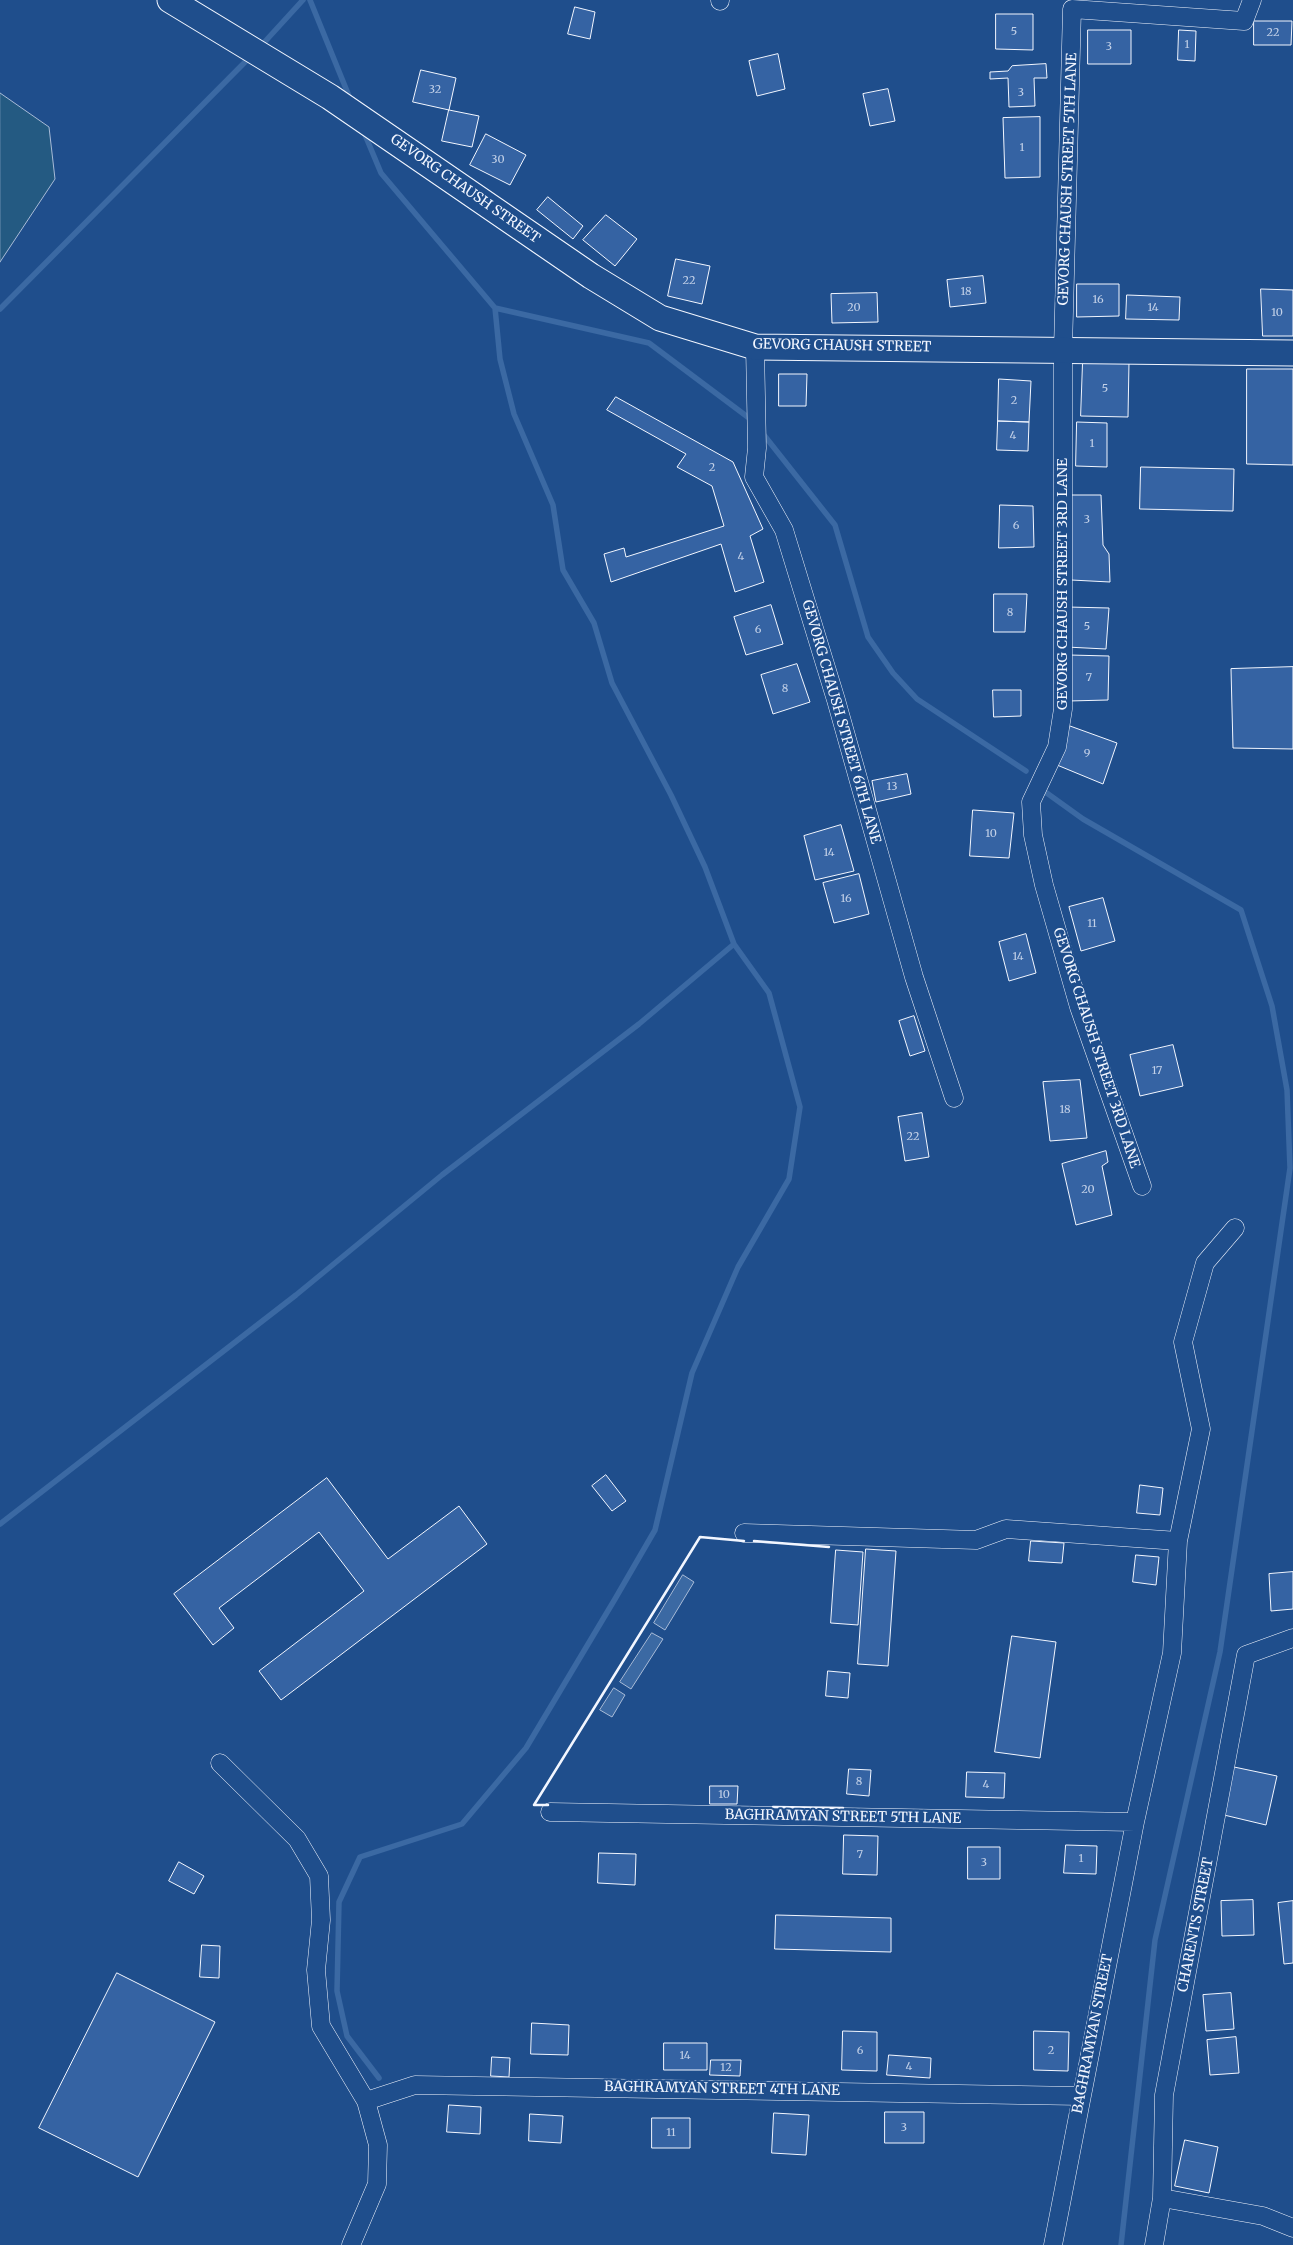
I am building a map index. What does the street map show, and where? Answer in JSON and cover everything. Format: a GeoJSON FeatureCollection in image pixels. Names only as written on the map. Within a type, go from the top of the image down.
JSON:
{"type":"FeatureCollection","features":[{"type":"Feature","properties":{"kind":"main road","name":"GEVORG CHAUSH STREET"},"geometry":{"type":"LineString","coordinates":[[170,0],[330,97],[591,276],[660,318],[755,347],[1293,353]]}},
{"type":"Feature","properties":{"kind":"street","name":"GEVORG CHAUSH STREET 5TH LANE"},"geometry":{"type":"LineString","coordinates":[[1063,349],[1072,8],[1244,21],[1252,0]]}},
{"type":"Feature","properties":{"kind":"street","name":"GEVORG CHAUSH STREET 6TH LANE"},"geometry":{"type":"LineString","coordinates":[[755,347],[757,448],[754,478],[784,530],[836,700],[914,977],[954,1098]]}},
{"type":"Feature","properties":{"kind":"street","name":"GEVORG CHAUSH STREET 3RD LANE"},"geometry":{"type":"LineString","coordinates":[[1063,349],[1063,709],[1057,747],[1031,802],[1033,835],[1044,886],[1079,1007],[1142,1186]]}},
{"type":"Feature","properties":{"kind":"street","name":"BAGHRAMYAN STREET"},"geometry":{"type":"LineString","coordinates":[[1053,2245],[1080,2096],[1135,1822],[1172,1654],[1178,1540],[1201,1429],[1183,1342],[1205,1263],[1235,1228]]}},
{"type":"Feature","properties":{"kind":"street"},"geometry":{"type":"LineString","coordinates":[[744,1532],[976,1540],[1006,1529],[1178,1540]]}},
{"type":"Feature","properties":{"kind":"street","name":"CHARENTS STREET"},"geometry":{"type":"LineString","coordinates":[[1154,2245],[1162,2198],[1164,2095],[1246,1655],[1293,1638]]}},
{"type":"Feature","properties":{"kind":"street"},"geometry":{"type":"LineString","coordinates":[[220,1763],[296,1839],[319,1876],[321,1920],[316,1970],[321,2026],[366,2101],[378,2145],[377,2184],[351,2245]]}},
{"type":"Feature","properties":{"kind":"street","name":"BAGHRAMYAN STREET 5TH LANE"},"geometry":{"type":"LineString","coordinates":[[550,1812],[1135,1822]]}},
{"type":"Feature","properties":{"kind":"street","name":"BAGHRAMYAN STREET 4TH LANE"},"geometry":{"type":"LineString","coordinates":[[366,2101],[415,2085],[1080,2096]]}},
{"type":"Feature","properties":{"kind":"street"},"geometry":{"type":"LineString","coordinates":[[1162,2198],[1263,2216],[1293,2228]]}},
{"type":"Feature","properties":{"kind":"shaded area"},"geometry":{"type":"Polygon","coordinates":[[[0,93],[49,127],[55,179],[0,262],[0,93]]]}},
{"type":"Feature","properties":{"kind":"shaded area"},"geometry":{"type":"Polygon","coordinates":[[[683,1575],[694,1582],[665,1630],[654,1623],[683,1575]]]}},
{"type":"Feature","properties":{"kind":"shaded area"},"geometry":{"type":"Polygon","coordinates":[[[652,1633],[663,1639],[631,1689],[620,1682],[652,1633]]]}},
{"type":"Feature","properties":{"kind":"shaded area"},"geometry":{"type":"Polygon","coordinates":[[[614,1688],[625,1695],[612,1717],[600,1710],[614,1688]]]}},
{"type":"Feature","properties":{"kind":"building"},"geometry":{"type":"Polygon","coordinates":[[[575,7],[595,12],[590,39],[568,34],[575,7]]]}},
{"type":"Feature","properties":{"kind":"building"},"geometry":{"type":"Polygon","coordinates":[[[996,14],[1033,14],[1033,50],[996,49],[996,14]]]}},
{"type":"Feature","properties":{"kind":"building"},"geometry":{"type":"Polygon","coordinates":[[[1254,21],[1292,21],[1291,45],[1254,45],[1254,21]]]}},
{"type":"Feature","properties":{"kind":"building"},"geometry":{"type":"Polygon","coordinates":[[[1088,30],[1131,30],[1131,64],[1088,64],[1088,30]]]}},
{"type":"Feature","properties":{"kind":"building"},"geometry":{"type":"Polygon","coordinates":[[[1179,30],[1196,31],[1195,61],[1178,60],[1179,30]]]}},
{"type":"Feature","properties":{"kind":"building"},"geometry":{"type":"Polygon","coordinates":[[[778,54],[785,89],[757,96],[749,61],[778,54]]]}},
{"type":"Feature","properties":{"kind":"building"},"geometry":{"type":"Polygon","coordinates":[[[1046,64],[1047,78],[1034,78],[1035,106],[1009,107],[1008,78],[990,79],[990,72],[1008,71],[1012,66],[1046,64]]]}},
{"type":"Feature","properties":{"kind":"building"},"geometry":{"type":"Polygon","coordinates":[[[421,70],[456,78],[449,110],[413,102],[421,70]]]}},
{"type":"Feature","properties":{"kind":"building"},"geometry":{"type":"Polygon","coordinates":[[[888,89],[895,121],[870,126],[863,94],[888,89]]]}},
{"type":"Feature","properties":{"kind":"building"},"geometry":{"type":"Polygon","coordinates":[[[449,110],[479,116],[472,147],[442,141],[449,110]]]}},
{"type":"Feature","properties":{"kind":"building"},"geometry":{"type":"Polygon","coordinates":[[[1040,117],[1040,177],[1005,178],[1003,118],[1040,117]]]}},
{"type":"Feature","properties":{"kind":"building"},"geometry":{"type":"Polygon","coordinates":[[[486,134],[526,155],[510,185],[470,165],[486,134]]]}},
{"type":"Feature","properties":{"kind":"building"},"geometry":{"type":"Polygon","coordinates":[[[548,197],[583,226],[573,239],[537,210],[548,197]]]}},
{"type":"Feature","properties":{"kind":"building"},"geometry":{"type":"Polygon","coordinates":[[[606,215],[637,239],[615,266],[583,240],[606,215]]]}},
{"type":"Feature","properties":{"kind":"building"},"geometry":{"type":"Polygon","coordinates":[[[676,259],[710,266],[702,304],[668,296],[676,259]]]}},
{"type":"Feature","properties":{"kind":"building"},"geometry":{"type":"Polygon","coordinates":[[[983,276],[986,303],[950,307],[947,280],[983,276]]]}},
{"type":"Feature","properties":{"kind":"building"},"geometry":{"type":"Polygon","coordinates":[[[1077,284],[1119,284],[1119,316],[1077,317],[1077,284]]]}},
{"type":"Feature","properties":{"kind":"building"},"geometry":{"type":"Polygon","coordinates":[[[1261,289],[1293,290],[1293,336],[1263,336],[1261,289]]]}},
{"type":"Feature","properties":{"kind":"building"},"geometry":{"type":"Polygon","coordinates":[[[877,293],[878,322],[832,323],[831,294],[877,293]]]}},
{"type":"Feature","properties":{"kind":"building"},"geometry":{"type":"Polygon","coordinates":[[[1127,295],[1180,297],[1179,320],[1126,319],[1127,295]]]}},
{"type":"Feature","properties":{"kind":"building"},"geometry":{"type":"Polygon","coordinates":[[[1083,361],[1129,362],[1128,417],[1081,416],[1083,361]]]}},
{"type":"Feature","properties":{"kind":"building"},"geometry":{"type":"Polygon","coordinates":[[[1247,369],[1293,369],[1293,465],[1247,464],[1247,369]]]}},
{"type":"Feature","properties":{"kind":"building"},"geometry":{"type":"Polygon","coordinates":[[[779,374],[807,374],[806,406],[779,406],[779,374]]]}},
{"type":"Feature","properties":{"kind":"building"},"geometry":{"type":"Polygon","coordinates":[[[999,379],[1031,381],[1029,422],[998,421],[999,379]]]}},
{"type":"Feature","properties":{"kind":"building"},"geometry":{"type":"Polygon","coordinates":[[[616,397],[733,462],[763,529],[750,536],[764,582],[735,592],[721,544],[611,582],[604,554],[624,548],[626,557],[724,526],[712,486],[677,467],[686,454],[607,410],[616,397]]]}},
{"type":"Feature","properties":{"kind":"building"},"geometry":{"type":"Polygon","coordinates":[[[998,421],[1029,422],[1028,451],[997,450],[998,421]]]}},
{"type":"Feature","properties":{"kind":"building"},"geometry":{"type":"Polygon","coordinates":[[[1077,422],[1107,423],[1107,467],[1076,466],[1077,422]]]}},
{"type":"Feature","properties":{"kind":"building"},"geometry":{"type":"Polygon","coordinates":[[[1141,467],[1234,469],[1233,511],[1140,509],[1141,467]]]}},
{"type":"Feature","properties":{"kind":"building"},"geometry":{"type":"Polygon","coordinates":[[[1071,495],[1101,495],[1103,545],[1109,554],[1110,582],[1071,580],[1071,495]]]}},
{"type":"Feature","properties":{"kind":"building"},"geometry":{"type":"Polygon","coordinates":[[[1000,505],[1033,506],[1034,547],[999,548],[1000,505]]]}},
{"type":"Feature","properties":{"kind":"building"},"geometry":{"type":"Polygon","coordinates":[[[994,594],[1027,594],[1025,632],[994,632],[994,594]]]}},
{"type":"Feature","properties":{"kind":"building"},"geometry":{"type":"Polygon","coordinates":[[[771,605],[783,644],[746,655],[734,617],[771,605]]]}},
{"type":"Feature","properties":{"kind":"building"},"geometry":{"type":"Polygon","coordinates":[[[1067,607],[1109,608],[1106,649],[1066,647],[1067,607]]]}},
{"type":"Feature","properties":{"kind":"building"},"geometry":{"type":"Polygon","coordinates":[[[1069,655],[1109,656],[1108,700],[1069,701],[1069,655]]]}},
{"type":"Feature","properties":{"kind":"building"},"geometry":{"type":"Polygon","coordinates":[[[797,664],[810,702],[773,714],[761,675],[797,664]]]}},
{"type":"Feature","properties":{"kind":"building"},"geometry":{"type":"Polygon","coordinates":[[[1293,667],[1293,749],[1233,748],[1231,669],[1293,667]]]}},
{"type":"Feature","properties":{"kind":"building"},"geometry":{"type":"Polygon","coordinates":[[[993,690],[1021,690],[1021,716],[994,717],[993,690]]]}},
{"type":"Feature","properties":{"kind":"building"},"geometry":{"type":"Polygon","coordinates":[[[1070,726],[1117,743],[1103,784],[1057,765],[1070,726]]]}},
{"type":"Feature","properties":{"kind":"building"},"geometry":{"type":"Polygon","coordinates":[[[907,774],[911,794],[876,802],[872,781],[907,774]]]}},
{"type":"Feature","properties":{"kind":"building"},"geometry":{"type":"Polygon","coordinates":[[[973,810],[1014,813],[1009,858],[970,856],[973,810]]]}},
{"type":"Feature","properties":{"kind":"building"},"geometry":{"type":"Polygon","coordinates":[[[841,825],[854,871],[815,880],[804,836],[841,825]]]}},
{"type":"Feature","properties":{"kind":"building"},"geometry":{"type":"Polygon","coordinates":[[[859,874],[869,914],[834,923],[823,883],[859,874]]]}},
{"type":"Feature","properties":{"kind":"building"},"geometry":{"type":"Polygon","coordinates":[[[1103,898],[1115,941],[1081,951],[1069,907],[1103,898]]]}},
{"type":"Feature","properties":{"kind":"building"},"geometry":{"type":"Polygon","coordinates":[[[1026,934],[1036,973],[1009,981],[999,942],[1026,934]]]}},
{"type":"Feature","properties":{"kind":"building"},"geometry":{"type":"Polygon","coordinates":[[[914,1016],[925,1051],[910,1056],[899,1021],[914,1016]]]}},
{"type":"Feature","properties":{"kind":"building"},"geometry":{"type":"Polygon","coordinates":[[[1173,1045],[1183,1086],[1140,1096],[1130,1055],[1173,1045]]]}},
{"type":"Feature","properties":{"kind":"building"},"geometry":{"type":"Polygon","coordinates":[[[1080,1080],[1087,1138],[1050,1141],[1043,1082],[1080,1080]]]}},
{"type":"Feature","properties":{"kind":"building"},"geometry":{"type":"Polygon","coordinates":[[[922,1113],[929,1157],[905,1161],[898,1117],[922,1113]]]}},
{"type":"Feature","properties":{"kind":"building"},"geometry":{"type":"Polygon","coordinates":[[[1106,1151],[1108,1162],[1102,1166],[1112,1215],[1076,1225],[1062,1164],[1106,1151]]]}},
{"type":"Feature","properties":{"kind":"building"},"geometry":{"type":"Polygon","coordinates":[[[606,1475],[626,1501],[612,1511],[592,1486],[606,1475]]]}},
{"type":"Feature","properties":{"kind":"building"},"geometry":{"type":"Polygon","coordinates":[[[327,1478],[388,1559],[459,1506],[487,1544],[281,1700],[259,1671],[364,1591],[319,1532],[219,1608],[234,1628],[213,1645],[174,1594],[327,1478]]]}},
{"type":"Feature","properties":{"kind":"building"},"geometry":{"type":"Polygon","coordinates":[[[1140,1485],[1163,1488],[1160,1515],[1137,1513],[1140,1485]]]}},
{"type":"Feature","properties":{"kind":"building"},"geometry":{"type":"Polygon","coordinates":[[[1031,1541],[1064,1543],[1062,1563],[1029,1561],[1031,1541]]]}},
{"type":"Feature","properties":{"kind":"building"},"geometry":{"type":"Polygon","coordinates":[[[866,1549],[896,1551],[888,1666],[858,1664],[866,1549]]]}},
{"type":"Feature","properties":{"kind":"building"},"geometry":{"type":"Polygon","coordinates":[[[836,1550],[863,1552],[858,1625],[831,1623],[836,1550]]]}},
{"type":"Feature","properties":{"kind":"building"},"geometry":{"type":"Polygon","coordinates":[[[1136,1555],[1159,1557],[1156,1585],[1133,1582],[1136,1555]]]}},
{"type":"Feature","properties":{"kind":"building"},"geometry":{"type":"Polygon","coordinates":[[[1293,1572],[1293,1609],[1271,1611],[1269,1574],[1293,1572]]]}},
{"type":"Feature","properties":{"kind":"building"},"geometry":{"type":"Polygon","coordinates":[[[1012,1636],[1056,1642],[1040,1758],[995,1752],[1012,1636]]]}},
{"type":"Feature","properties":{"kind":"building"},"geometry":{"type":"Polygon","coordinates":[[[828,1671],[850,1673],[848,1698],[826,1696],[828,1671]]]}},
{"type":"Feature","properties":{"kind":"building"},"geometry":{"type":"Polygon","coordinates":[[[1234,1767],[1277,1776],[1266,1825],[1224,1815],[1234,1767]]]}},
{"type":"Feature","properties":{"kind":"building"},"geometry":{"type":"Polygon","coordinates":[[[849,1769],[871,1770],[869,1796],[847,1794],[849,1769]]]}},
{"type":"Feature","properties":{"kind":"building"},"geometry":{"type":"Polygon","coordinates":[[[967,1772],[1005,1773],[1004,1798],[966,1797],[967,1772]]]}},
{"type":"Feature","properties":{"kind":"building"},"geometry":{"type":"Polygon","coordinates":[[[710,1786],[738,1786],[737,1804],[710,1804],[710,1786]]]}},
{"type":"Feature","properties":{"kind":"building"},"geometry":{"type":"Polygon","coordinates":[[[844,1835],[878,1836],[877,1875],[843,1874],[844,1835]]]}},
{"type":"Feature","properties":{"kind":"building"},"geometry":{"type":"Polygon","coordinates":[[[1066,1845],[1097,1846],[1096,1874],[1064,1873],[1066,1845]]]}},
{"type":"Feature","properties":{"kind":"building"},"geometry":{"type":"Polygon","coordinates":[[[968,1847],[1000,1847],[1000,1879],[968,1879],[968,1847]]]}},
{"type":"Feature","properties":{"kind":"building"},"geometry":{"type":"Polygon","coordinates":[[[599,1853],[636,1854],[635,1885],[598,1883],[599,1853]]]}},
{"type":"Feature","properties":{"kind":"building"},"geometry":{"type":"Polygon","coordinates":[[[179,1862],[204,1876],[194,1894],[169,1881],[179,1862]]]}},
{"type":"Feature","properties":{"kind":"building"},"geometry":{"type":"Polygon","coordinates":[[[1253,1900],[1254,1935],[1222,1936],[1221,1901],[1253,1900]]]}},
{"type":"Feature","properties":{"kind":"building"},"geometry":{"type":"Polygon","coordinates":[[[1293,1901],[1293,1963],[1284,1964],[1278,1903],[1293,1901]]]}},
{"type":"Feature","properties":{"kind":"building"},"geometry":{"type":"Polygon","coordinates":[[[776,1915],[891,1918],[891,1952],[775,1949],[776,1915]]]}},
{"type":"Feature","properties":{"kind":"building"},"geometry":{"type":"Polygon","coordinates":[[[202,1945],[220,1946],[219,1978],[200,1977],[202,1945]]]}},
{"type":"Feature","properties":{"kind":"building"},"geometry":{"type":"Polygon","coordinates":[[[117,1973],[215,2022],[138,2177],[39,2128],[117,1973]]]}},
{"type":"Feature","properties":{"kind":"building"},"geometry":{"type":"Polygon","coordinates":[[[1231,1993],[1234,2029],[1206,2031],[1203,1995],[1231,1993]]]}},
{"type":"Feature","properties":{"kind":"building"},"geometry":{"type":"Polygon","coordinates":[[[532,2023],[569,2025],[568,2055],[531,2054],[532,2023]]]}},
{"type":"Feature","properties":{"kind":"building"},"geometry":{"type":"Polygon","coordinates":[[[843,2031],[877,2032],[877,2071],[842,2070],[843,2031]]]}},
{"type":"Feature","properties":{"kind":"building"},"geometry":{"type":"Polygon","coordinates":[[[1034,2031],[1069,2032],[1068,2071],[1034,2070],[1034,2031]]]}},
{"type":"Feature","properties":{"kind":"building"},"geometry":{"type":"Polygon","coordinates":[[[1236,2037],[1239,2073],[1210,2075],[1207,2040],[1236,2037]]]}},
{"type":"Feature","properties":{"kind":"building"},"geometry":{"type":"Polygon","coordinates":[[[664,2043],[707,2043],[707,2070],[664,2070],[664,2043]]]}},
{"type":"Feature","properties":{"kind":"building"},"geometry":{"type":"Polygon","coordinates":[[[889,2055],[931,2058],[930,2078],[887,2075],[889,2055]]]}},
{"type":"Feature","properties":{"kind":"building"},"geometry":{"type":"Polygon","coordinates":[[[492,2057],[510,2058],[509,2077],[491,2076],[492,2057]]]}},
{"type":"Feature","properties":{"kind":"building"},"geometry":{"type":"Polygon","coordinates":[[[711,2060],[741,2060],[740,2076],[710,2075],[711,2060]]]}},
{"type":"Feature","properties":{"kind":"building"},"geometry":{"type":"Polygon","coordinates":[[[449,2105],[481,2107],[480,2134],[447,2132],[449,2105]]]}},
{"type":"Feature","properties":{"kind":"building"},"geometry":{"type":"Polygon","coordinates":[[[885,2112],[924,2112],[924,2143],[885,2143],[885,2112]]]}},
{"type":"Feature","properties":{"kind":"building"},"geometry":{"type":"Polygon","coordinates":[[[774,2113],[809,2115],[806,2155],[772,2153],[774,2113]]]}},
{"type":"Feature","properties":{"kind":"building"},"geometry":{"type":"Polygon","coordinates":[[[530,2114],[563,2116],[561,2143],[529,2141],[530,2114]]]}},
{"type":"Feature","properties":{"kind":"building"},"geometry":{"type":"Polygon","coordinates":[[[652,2118],[690,2118],[690,2148],[652,2148],[652,2118]]]}},
{"type":"Feature","properties":{"kind":"building"},"geometry":{"type":"Polygon","coordinates":[[[1185,2140],[1218,2147],[1209,2193],[1175,2186],[1185,2140]]]}},
{"type":"Feature","properties":{"kind":"waterway"},"geometry":{"type":"LineString","coordinates":[[260,47],[303,0]]}},
{"type":"Feature","properties":{"kind":"waterway"},"geometry":{"type":"LineString","coordinates":[[310,0],[351,101]]}},
{"type":"Feature","properties":{"kind":"waterway"},"geometry":{"type":"LineString","coordinates":[[0,309],[250,57]]}},
{"type":"Feature","properties":{"kind":"waterway"},"geometry":{"type":"LineString","coordinates":[[363,130],[381,173],[495,308],[649,343],[753,421]]}},
{"type":"Feature","properties":{"kind":"waterway"},"geometry":{"type":"LineString","coordinates":[[379,2078],[347,2036],[337,1991],[339,1902],[360,1857],[462,1824],[526,1748],[615,1599],[655,1530],[692,1373],[738,1267],[789,1179],[800,1107],[769,993],[734,944],[705,867],[671,795],[612,683],[594,623],[563,570],[553,505],[514,414],[500,359],[495,308]]}},
{"type":"Feature","properties":{"kind":"waterway"},"geometry":{"type":"LineString","coordinates":[[760,430],[835,525],[868,637],[893,673],[917,699],[1026,771]]}},
{"type":"Feature","properties":{"kind":"waterway"},"geometry":{"type":"LineString","coordinates":[[1044,791],[1083,819],[1241,910],[1272,1006],[1287,1090],[1290,1168],[1220,1652],[1155,1940],[1121,2245]]}},
{"type":"Feature","properties":{"kind":"waterway"},"geometry":{"type":"LineString","coordinates":[[0,1524],[296,1295],[442,1175],[639,1024],[734,944]]}},
{"type":"Feature","properties":{"kind":"wall"},"geometry":{"type":"LineString","coordinates":[[548,1805],[534,1805],[700,1537],[744,1541]]}},
{"type":"Feature","properties":{"kind":"wall"},"geometry":{"type":"LineString","coordinates":[[754,1541],[829,1547]]}},
{"type":"Feature","properties":{"kind":"wall"},"geometry":{"type":"LineString","coordinates":[[773,1807],[843,1808]]}}]}
